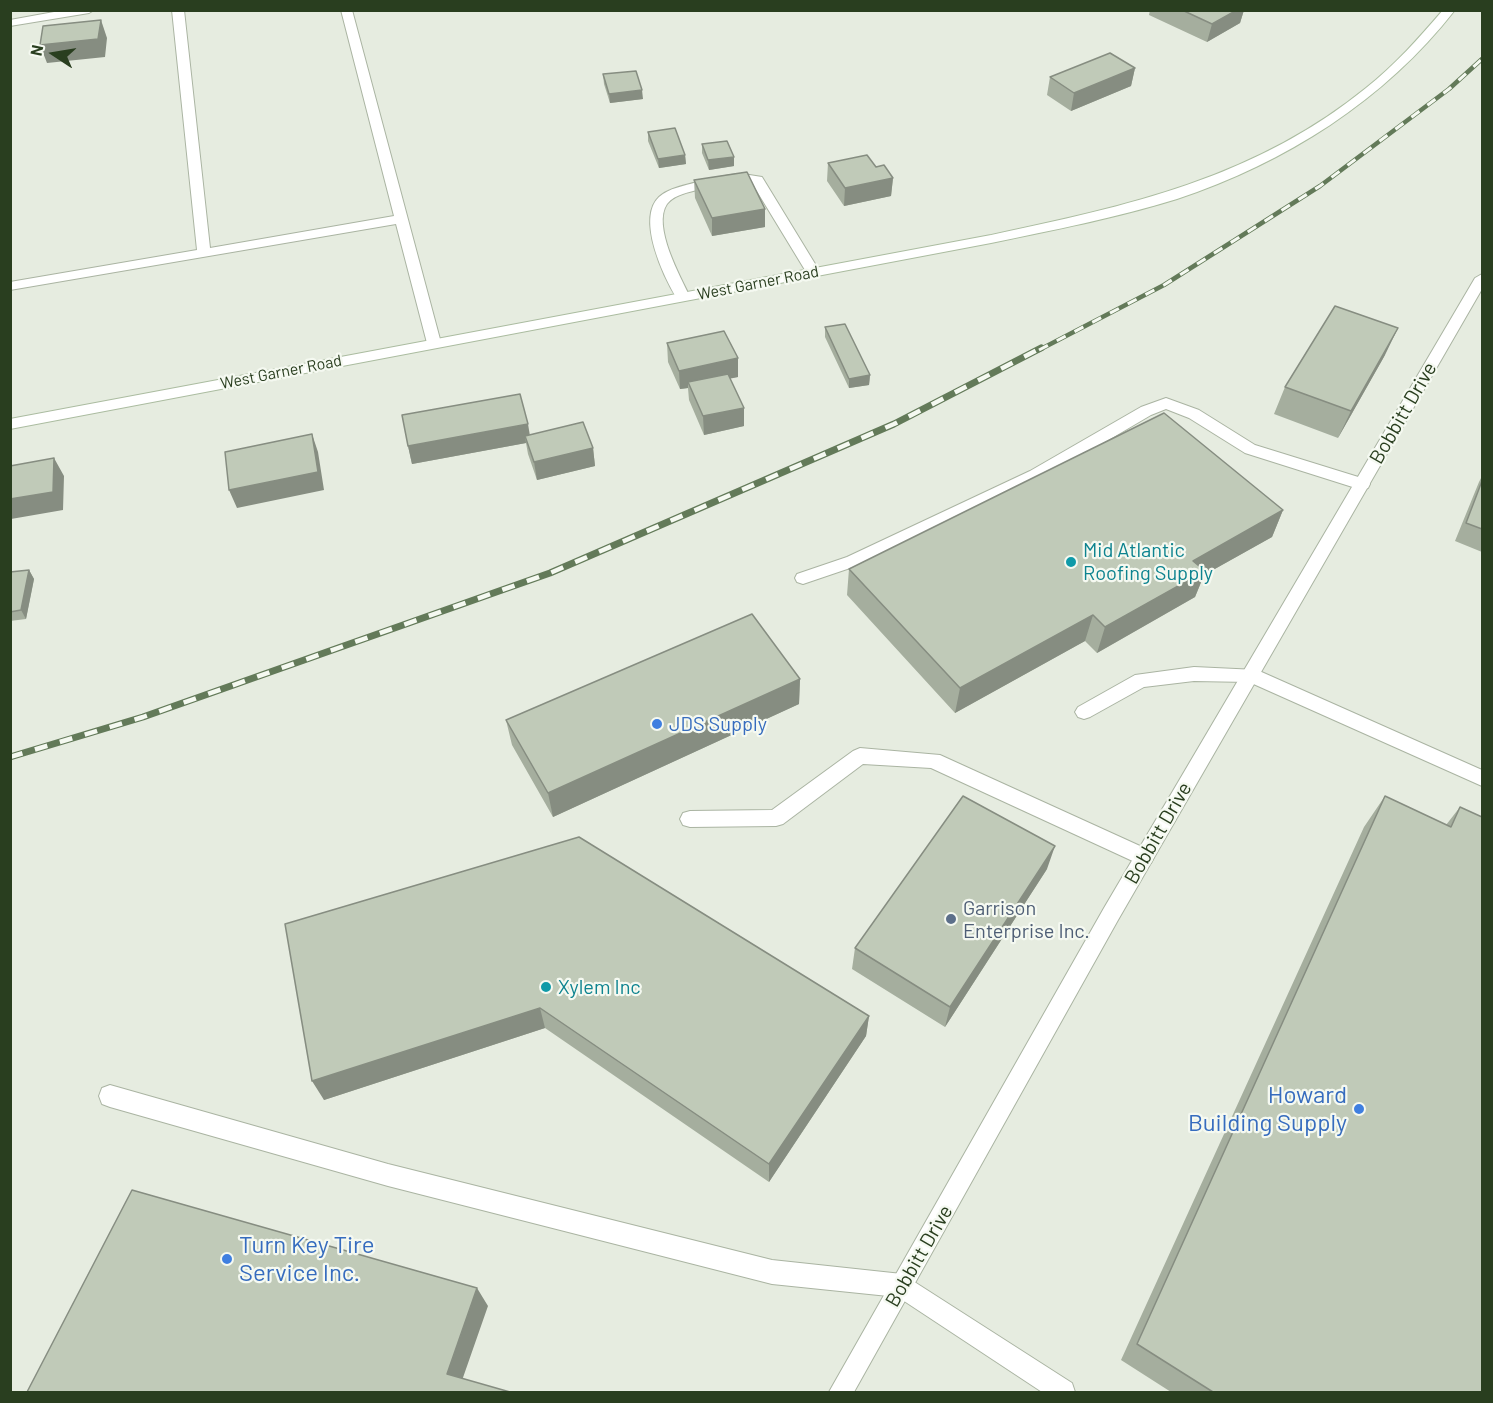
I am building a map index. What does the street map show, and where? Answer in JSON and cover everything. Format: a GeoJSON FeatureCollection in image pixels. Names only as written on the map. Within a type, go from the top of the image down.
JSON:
{"type":"FeatureCollection","features":[{"type":"Feature","properties":{"kind":"street"},"geometry":{"type":"LineString","coordinates":[[10,22],[89,10]]}},
{"type":"Feature","properties":{"kind":"street"},"geometry":{"type":"LineString","coordinates":[[178,10],[204,253]]}},
{"type":"Feature","properties":{"kind":"street"},"geometry":{"type":"LineString","coordinates":[[346,10],[434,343]]}},
{"type":"Feature","properties":{"kind":"street","name":"West Garner Road"},"geometry":{"type":"LineString","coordinates":[[10,424],[1089,218],[1195,188],[1281,150],[1360,100],[1415,49],[1450,10]]}},
{"type":"Feature","properties":{"kind":"street"},"geometry":{"type":"LineString","coordinates":[[683,297],[656,229],[656,215],[661,203],[678,191],[731,178],[758,180],[813,272]]}},
{"type":"Feature","properties":{"kind":"street"},"geometry":{"type":"LineString","coordinates":[[10,286],[401,219]]}},
{"type":"Feature","properties":{"kind":"street","name":"Bobbitt Drive"},"geometry":{"type":"LineString","coordinates":[[841,1392],[1144,857],[1482,278]]}},
{"type":"Feature","properties":{"kind":"street"},"geometry":{"type":"LineString","coordinates":[[803,578],[853,561],[1035,475],[1146,411],[1166,403],[1194,414],[1250,449],[1362,484]]}},
{"type":"Feature","properties":{"kind":"street"},"geometry":{"type":"LineString","coordinates":[[1084,712],[1141,680],[1194,674],[1251,675],[1482,778]]}},
{"type":"Feature","properties":{"kind":"street"},"geometry":{"type":"LineString","coordinates":[[690,819],[776,818],[860,756],[933,760],[1144,857]]}},
{"type":"Feature","properties":{"kind":"street"},"geometry":{"type":"LineString","coordinates":[[110,1096],[388,1175],[772,1272],[902,1286],[1063,1392]]}},
{"type":"Feature","properties":{"kind":"building"},"geometry":{"type":"Polygon","coordinates":[[[1182,10],[1237,10],[1212,24],[1182,10]]]}},
{"type":"Feature","properties":{"kind":"building"},"geometry":{"type":"Polygon","coordinates":[[[101,20],[98,39],[40,45],[43,26],[101,20]]]}},
{"type":"Feature","properties":{"kind":"building"},"geometry":{"type":"Polygon","coordinates":[[[1110,53],[1135,68],[1074,93],[1050,77],[1110,53]]]}},
{"type":"Feature","properties":{"kind":"building"},"geometry":{"type":"Polygon","coordinates":[[[636,71],[642,90],[609,94],[603,74],[636,71]]]}},
{"type":"Feature","properties":{"kind":"building"},"geometry":{"type":"Polygon","coordinates":[[[675,128],[685,155],[658,159],[648,132],[675,128]]]}},
{"type":"Feature","properties":{"kind":"building"},"geometry":{"type":"Polygon","coordinates":[[[727,141],[734,157],[708,160],[702,144],[727,141]]]}},
{"type":"Feature","properties":{"kind":"building"},"geometry":{"type":"Polygon","coordinates":[[[867,155],[876,167],[884,165],[893,178],[845,188],[828,163],[867,155]]]}},
{"type":"Feature","properties":{"kind":"building"},"geometry":{"type":"Polygon","coordinates":[[[747,172],[765,209],[712,218],[694,180],[747,172]]]}},
{"type":"Feature","properties":{"kind":"building"},"geometry":{"type":"Polygon","coordinates":[[[1335,306],[1398,328],[1351,411],[1285,387],[1335,306]]]}},
{"type":"Feature","properties":{"kind":"building"},"geometry":{"type":"Polygon","coordinates":[[[845,324],[870,375],[849,379],[825,327],[845,324]]]}},
{"type":"Feature","properties":{"kind":"building"},"geometry":{"type":"Polygon","coordinates":[[[724,331],[738,358],[679,371],[667,343],[724,331]]]}},
{"type":"Feature","properties":{"kind":"building"},"geometry":{"type":"Polygon","coordinates":[[[728,374],[744,408],[703,416],[688,382],[728,374]]]}},
{"type":"Feature","properties":{"kind":"building"},"geometry":{"type":"Polygon","coordinates":[[[520,394],[528,424],[408,446],[402,415],[520,394]]]}},
{"type":"Feature","properties":{"kind":"building","name":"Mid Atlantic Roofing Supply"},"geometry":{"type":"Polygon","coordinates":[[[1164,413],[1283,510],[1193,561],[1205,571],[1105,627],[1093,615],[960,688],[849,569],[1164,413]]]}},
{"type":"Feature","properties":{"kind":"building"},"geometry":{"type":"Polygon","coordinates":[[[583,422],[593,448],[534,462],[525,436],[583,422]]]}},
{"type":"Feature","properties":{"kind":"building"},"geometry":{"type":"Polygon","coordinates":[[[312,434],[318,472],[229,490],[225,452],[312,434]]]}},
{"type":"Feature","properties":{"kind":"building"},"geometry":{"type":"Polygon","coordinates":[[[54,458],[53,492],[10,499],[10,466],[54,458]]]}},
{"type":"Feature","properties":{"kind":"building"},"geometry":{"type":"Polygon","coordinates":[[[1482,481],[1482,529],[1466,523],[1482,481]]]}},
{"type":"Feature","properties":{"kind":"building"},"geometry":{"type":"Polygon","coordinates":[[[29,570],[21,610],[10,612],[10,572],[29,570]]]}},
{"type":"Feature","properties":{"kind":"building","name":"JDS Supply"},"geometry":{"type":"Polygon","coordinates":[[[752,614],[800,679],[548,793],[506,720],[752,614]]]}},
{"type":"Feature","properties":{"kind":"building","name":"Garrison Enterprise Inc."},"geometry":{"type":"Polygon","coordinates":[[[963,796],[1055,846],[950,1007],[855,948],[963,796]]]}},
{"type":"Feature","properties":{"kind":"building","name":"Howard Building Supply"},"geometry":{"type":"Polygon","coordinates":[[[1385,796],[1451,827],[1460,807],[1482,817],[1482,1392],[1213,1392],[1137,1344],[1385,796]]]}},
{"type":"Feature","properties":{"kind":"building","name":"Xylem Inc"},"geometry":{"type":"Polygon","coordinates":[[[579,837],[869,1016],[769,1164],[540,1008],[312,1081],[285,924],[579,837]]]}},
{"type":"Feature","properties":{"kind":"building","name":"Turn Key Tire Service Inc."},"geometry":{"type":"Polygon","coordinates":[[[132,1190],[477,1288],[447,1374],[510,1392],[27,1392],[132,1190]]]}},
{"type":"Feature","properties":{"kind":"railway"},"geometry":{"type":"LineString","coordinates":[[1039,350],[1164,285],[1320,186],[1449,89],[1482,59]]}},
{"type":"Feature","properties":{"kind":"railway"},"geometry":{"type":"LineString","coordinates":[[10,757],[143,717],[550,573],[894,424],[1041,348]]}},
{"type":"Feature","properties":{"kind":"place","name":"Mid Atlantic Roofing Supply"},"geometry":{"type":"Point","coordinates":[1071,562]}},
{"type":"Feature","properties":{"kind":"place","name":"JDS Supply"},"geometry":{"type":"Point","coordinates":[657,724]}},
{"type":"Feature","properties":{"kind":"place","name":"Garrison Enterprise Inc."},"geometry":{"type":"Point","coordinates":[951,919]}},
{"type":"Feature","properties":{"kind":"place","name":"Xylem Inc"},"geometry":{"type":"Point","coordinates":[546,987]}},
{"type":"Feature","properties":{"kind":"place","name":"Howard Building Supply"},"geometry":{"type":"Point","coordinates":[1359,1109]}},
{"type":"Feature","properties":{"kind":"place","name":"Turn Key Tire Service Inc."},"geometry":{"type":"Point","coordinates":[227,1259]}}]}
